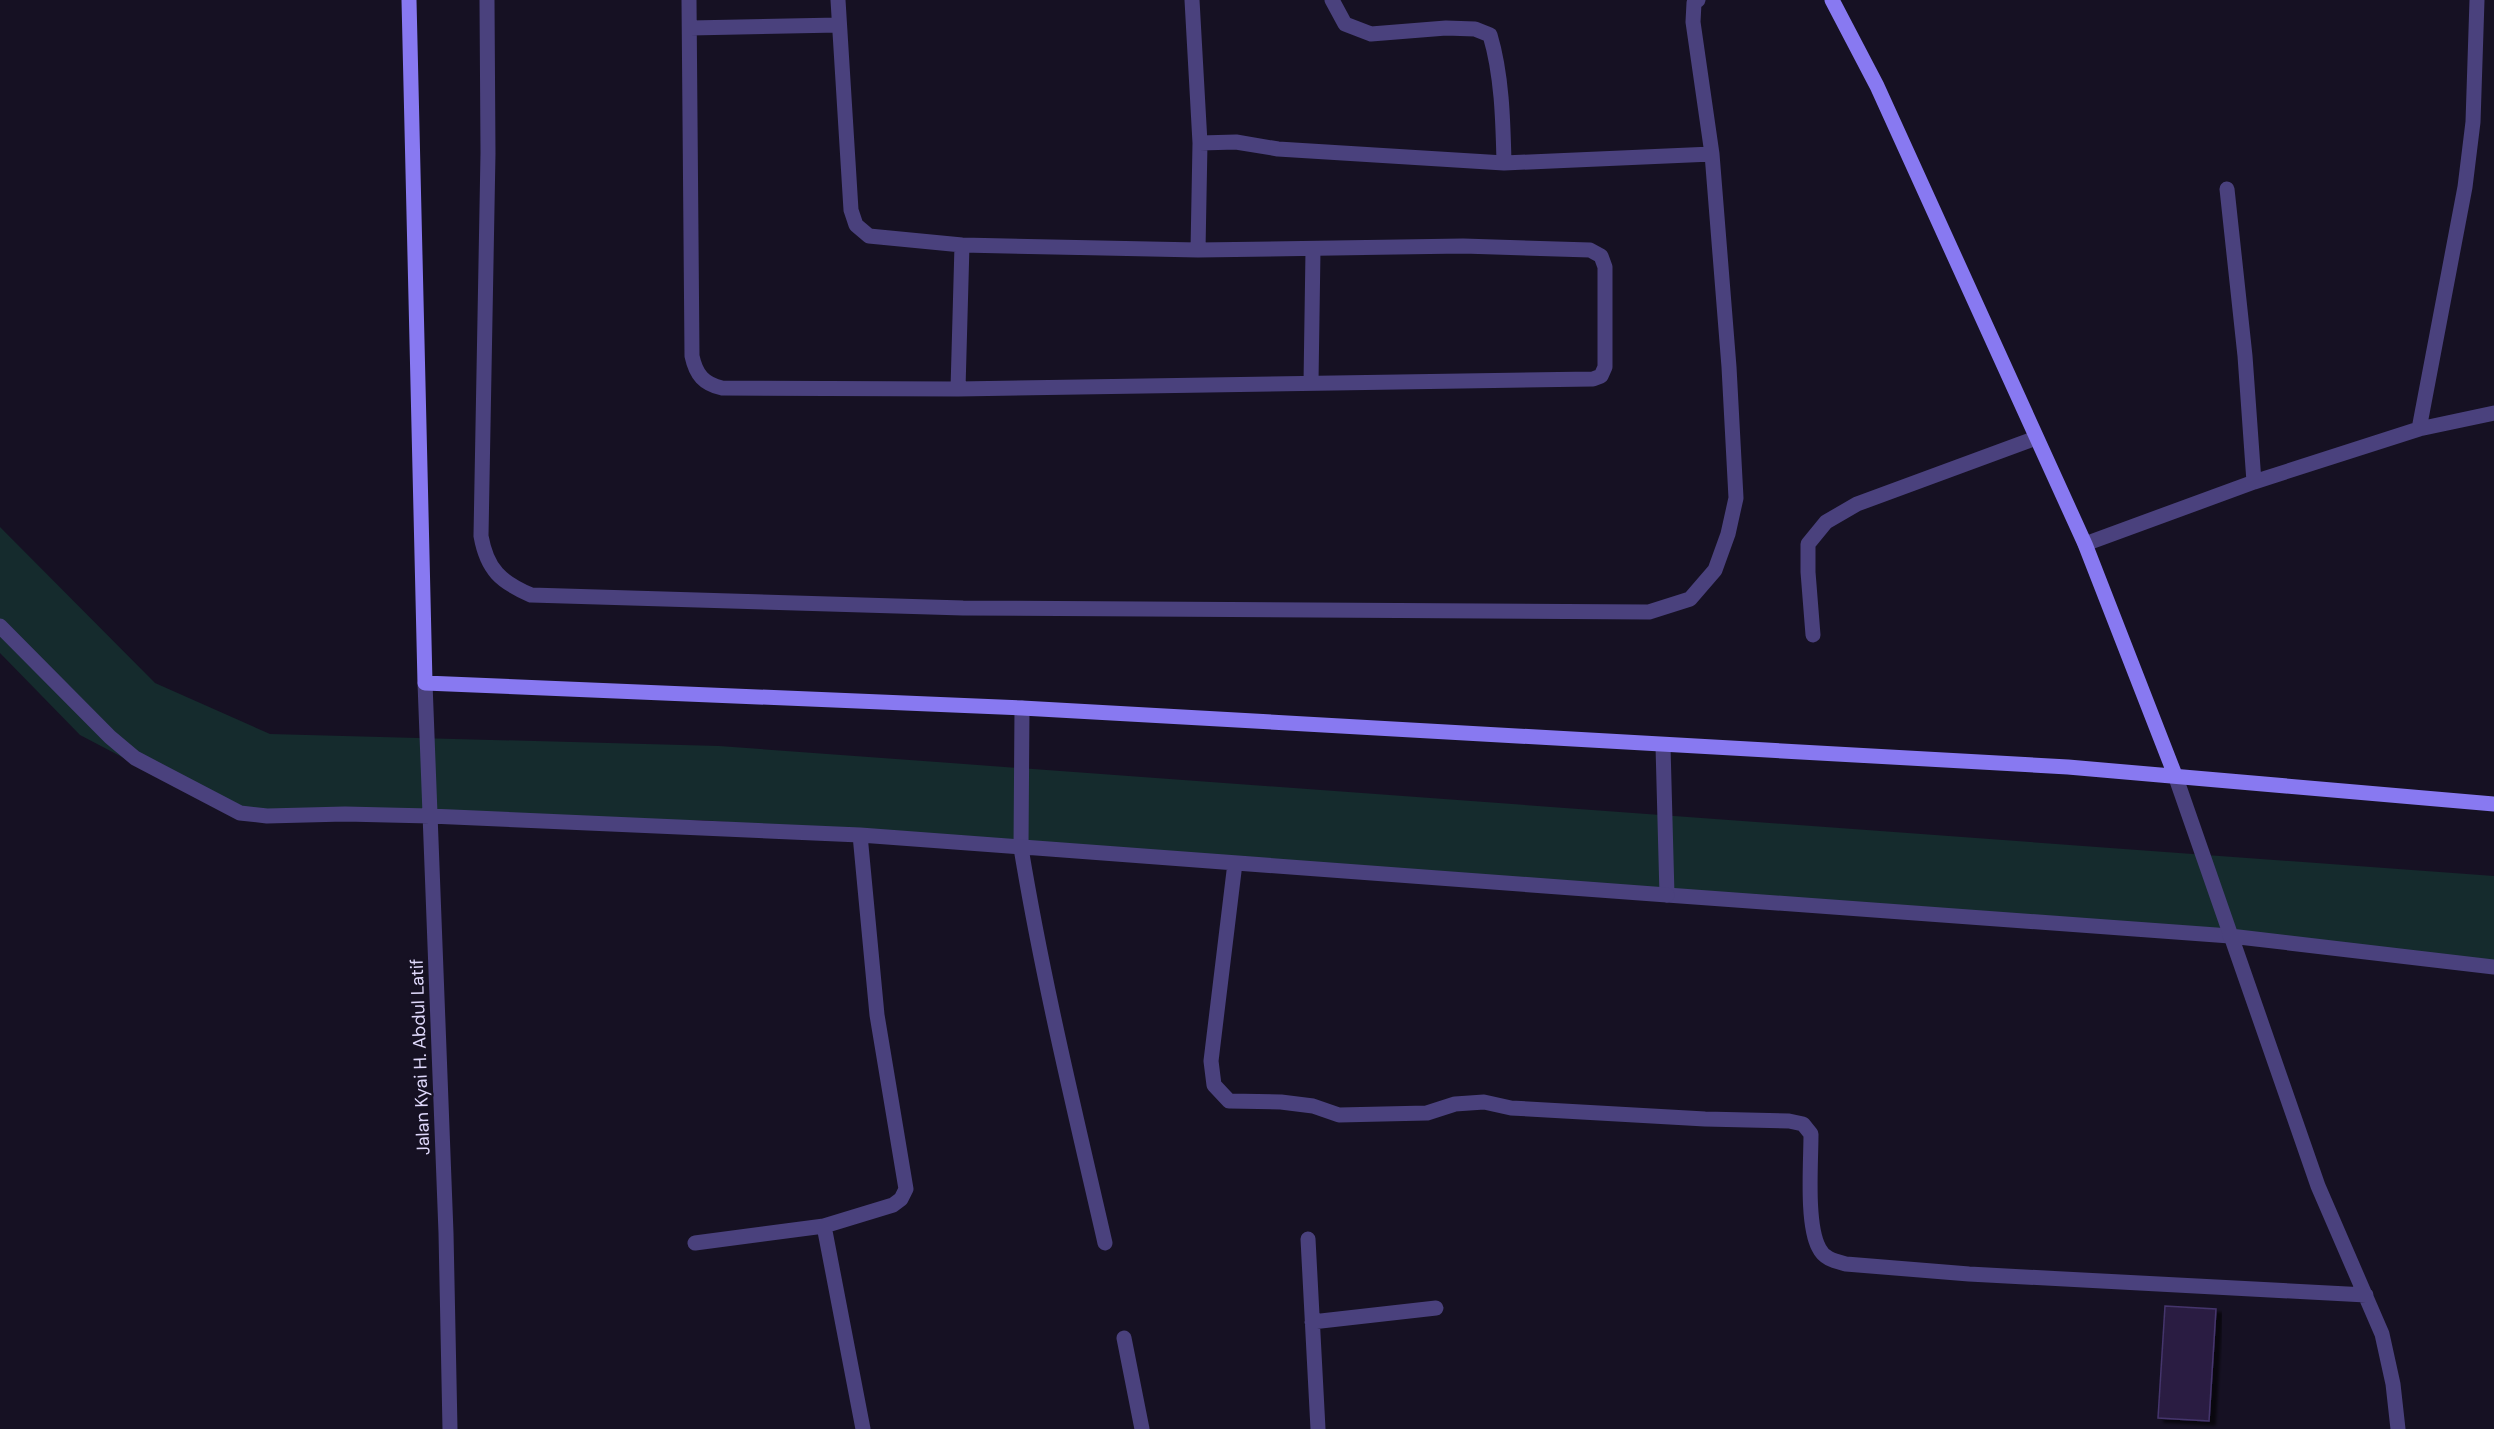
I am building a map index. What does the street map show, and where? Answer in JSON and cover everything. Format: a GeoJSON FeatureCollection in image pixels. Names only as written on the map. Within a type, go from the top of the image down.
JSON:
{"type":"FeatureCollection","features":[{"type":"Feature","properties":{"kind":"street"},"geometry":{"type":"LineString","coordinates":[[409,0],[424,683],[1022,708],[1663,746],[2068,767],[2494,804]]}},
{"type":"Feature","properties":{"kind":"street"},"geometry":{"type":"LineString","coordinates":[[487,0],[488,153],[481,536],[484,554],[495,572],[508,585],[531,596],[963,608],[1648,612],[1689,598],[1715,570],[1728,534],[1736,498],[1729,367],[1712,154],[1693,22],[1694,1]]}},
{"type":"Feature","properties":{"kind":"street"},"geometry":{"type":"LineString","coordinates":[[689,0],[693,356],[695,368],[709,385],[722,388],[958,389],[1593,379],[1601,376],[1605,367],[1605,267],[1601,256],[1590,250],[1463,246],[1198,250],[962,245],[869,236],[856,225],[851,210],[838,0]]}},
{"type":"Feature","properties":{"kind":"street"},"geometry":{"type":"LineString","coordinates":[[1192,0],[1200,143],[1198,250]]}},
{"type":"Feature","properties":{"kind":"street"},"geometry":{"type":"LineString","coordinates":[[1332,0],[1345,24],[1371,34],[1446,28],[1475,29],[1490,35],[1497,59],[1504,163]]}},
{"type":"Feature","properties":{"kind":"street"},"geometry":{"type":"LineString","coordinates":[[1832,0],[1877,86],[2085,544],[2175,776],[2222,935],[2318,1186],[2382,1334],[2393,1384],[2398,1429]]}},
{"type":"Feature","properties":{"kind":"street"},"geometry":{"type":"LineString","coordinates":[[2420,429],[2465,187],[2473,122],[2477,0]]}},
{"type":"Feature","properties":{"kind":"street"},"geometry":{"type":"LineString","coordinates":[[690,28],[839,25]]}},
{"type":"Feature","properties":{"kind":"street"},"geometry":{"type":"LineString","coordinates":[[1200,143],[1236,142],[1289,150],[1504,163],[1712,154]]}},
{"type":"Feature","properties":{"kind":"street"},"geometry":{"type":"LineString","coordinates":[[2227,189],[2245,356],[2254,482]]}},
{"type":"Feature","properties":{"kind":"street"},"geometry":{"type":"LineString","coordinates":[[958,389],[962,245]]}},
{"type":"Feature","properties":{"kind":"street"},"geometry":{"type":"LineString","coordinates":[[1311,383],[1313,250]]}},
{"type":"Feature","properties":{"kind":"street"},"geometry":{"type":"LineString","coordinates":[[2085,544],[2254,482],[2420,429],[2494,413]]}},
{"type":"Feature","properties":{"kind":"street"},"geometry":{"type":"LineString","coordinates":[[1813,635],[1808,544],[1826,522],[1857,504],[2037,438]]}},
{"type":"Feature","properties":{"kind":"street"},"geometry":{"type":"LineString","coordinates":[[0,626],[110,737],[135,758],[240,813],[267,816],[430,816],[860,835],[1667,896],[2180,931],[2494,967]]}},
{"type":"Feature","properties":{"kind":"street","name":"Jalan Kyai H. Abdul Latif"},"geometry":{"type":"LineString","coordinates":[[424,683],[446,1233],[450,1429]]}},
{"type":"Feature","properties":{"kind":"street"},"geometry":{"type":"LineString","coordinates":[[1022,708],[1021,848],[1047,987],[1105,1243]]}},
{"type":"Feature","properties":{"kind":"street"},"geometry":{"type":"LineString","coordinates":[[1663,746],[1667,896]]}},
{"type":"Feature","properties":{"kind":"street"},"geometry":{"type":"LineString","coordinates":[[695,1243],[824,1226],[893,1205],[901,1199],[906,1189],[877,1015],[860,835]]}},
{"type":"Feature","properties":{"kind":"street"},"geometry":{"type":"LineString","coordinates":[[1234,863],[1211,1061],[1214,1085],[1229,1101],[1281,1102],[1313,1106],[1339,1115],[1427,1113],[1455,1104],[1484,1102],[1511,1108],[1705,1119],[1789,1121],[1803,1124],[1811,1134],[1813,1229],[1819,1249],[1829,1260],[1846,1264],[1969,1274],[2366,1295]]}},
{"type":"Feature","properties":{"kind":"street"},"geometry":{"type":"LineString","coordinates":[[824,1226],[863,1429]]}},
{"type":"Feature","properties":{"kind":"street"},"geometry":{"type":"LineString","coordinates":[[1308,1239],[1318,1429]]}},
{"type":"Feature","properties":{"kind":"street"},"geometry":{"type":"LineString","coordinates":[[1312,1322],[1436,1308]]}},
{"type":"Feature","properties":{"kind":"street"},"geometry":{"type":"LineString","coordinates":[[1124,1338],[1142,1429]]}},
{"type":"Feature","properties":{"kind":"green space"},"geometry":{"type":"Polygon","coordinates":[[[0,527],[155,683],[270,734],[719,746],[2494,876],[2494,962],[702,820],[244,821],[80,735],[0,653],[0,527]]]}},
{"type":"Feature","properties":{"kind":"building"},"geometry":{"type":"Polygon","coordinates":[[[2165,1306],[2216,1309],[2209,1421],[2158,1418],[2165,1306]]]}}]}
